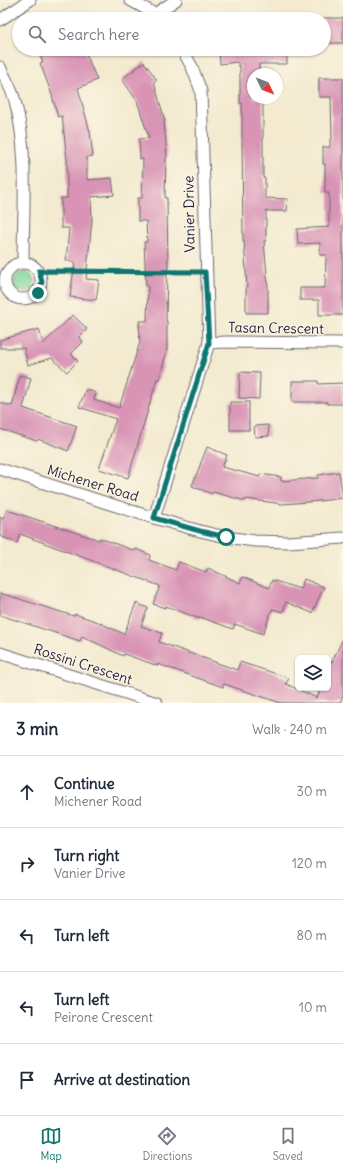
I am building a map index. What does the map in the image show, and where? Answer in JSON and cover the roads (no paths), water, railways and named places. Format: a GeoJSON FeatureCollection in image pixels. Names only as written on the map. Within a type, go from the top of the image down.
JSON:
{"type":"FeatureCollection","features":[{"type":"Feature","properties":{"kind":"street"},"geometry":{"type":"LineString","coordinates":[[0,20],[30,0]]}},
{"type":"Feature","properties":{"kind":"street"},"geometry":{"type":"LineString","coordinates":[[130,0],[149,12]]}},
{"type":"Feature","properties":{"kind":"street"},"geometry":{"type":"LineString","coordinates":[[163,12],[176,0]]}},
{"type":"Feature","properties":{"kind":"street","name":"Vanier Drive"},"geometry":{"type":"LineString","coordinates":[[154,518],[209,343],[205,272],[201,91],[192,67],[186,56]]}},
{"type":"Feature","properties":{"kind":"street"},"geometry":{"type":"LineString","coordinates":[[0,67],[14,99],[20,121],[23,145],[23,263]]}},
{"type":"Feature","properties":{"kind":"street"},"geometry":{"type":"LineString","coordinates":[[23,263],[29,264],[39,271],[42,282],[38,293],[33,297],[21,300],[16,298],[7,290],[3,272],[23,263]]}},
{"type":"Feature","properties":{"kind":"street","name":"Tasan Crescent"},"geometry":{"type":"LineString","coordinates":[[209,343],[343,343]]}},
{"type":"Feature","properties":{"kind":"street","name":"Michener Road"},"geometry":{"type":"LineString","coordinates":[[0,469],[154,518],[226,537],[255,541],[289,542],[343,538]]}},
{"type":"Feature","properties":{"kind":"street","name":"Rossini Crescent"},"geometry":{"type":"LineString","coordinates":[[0,653],[157,703]]}}]}
